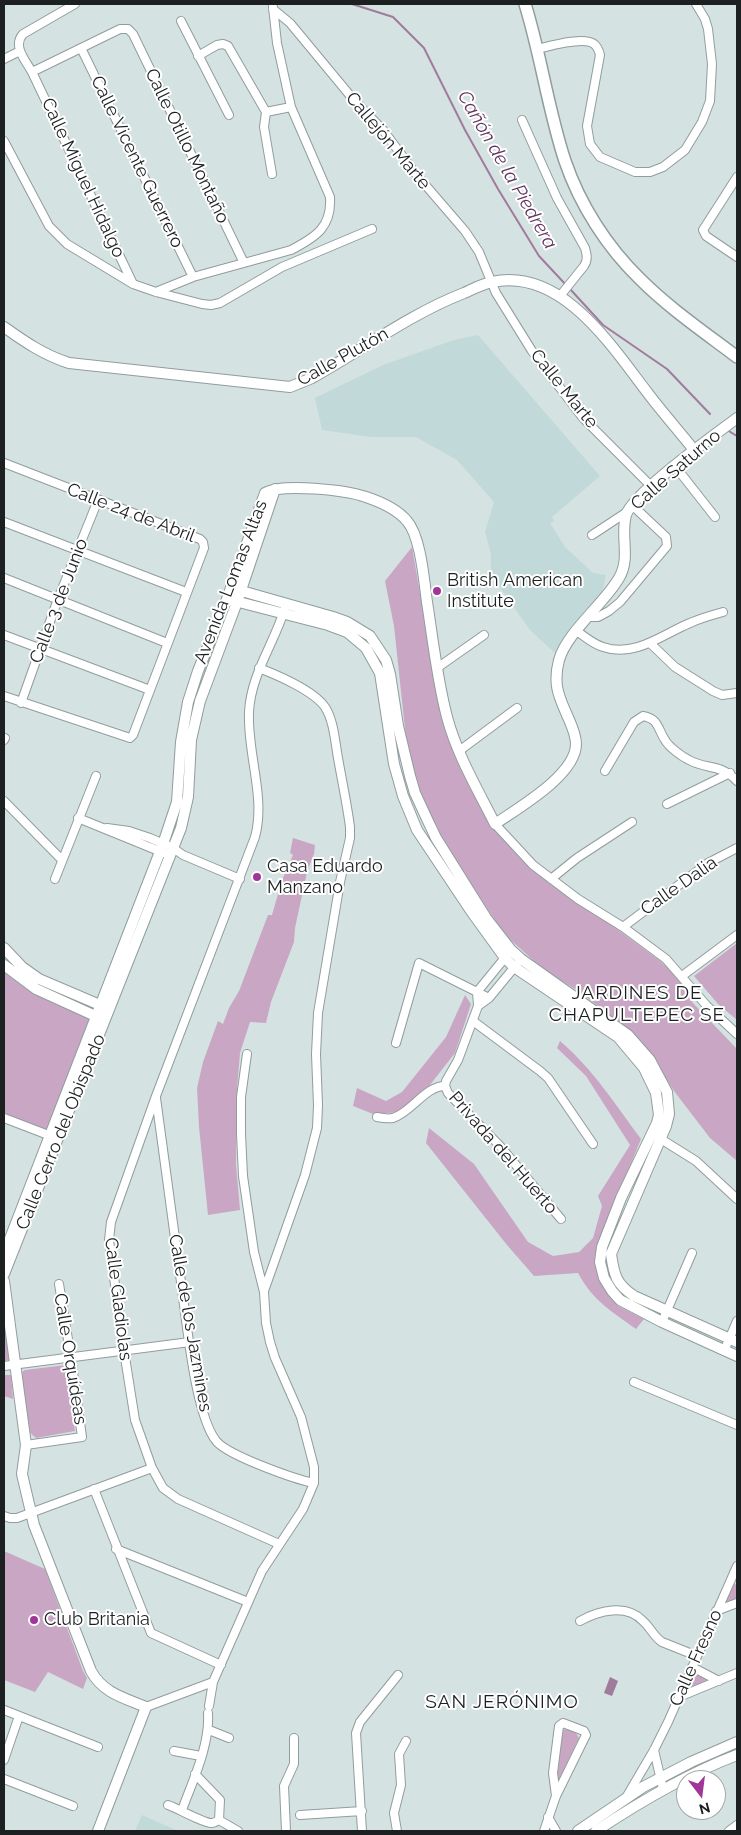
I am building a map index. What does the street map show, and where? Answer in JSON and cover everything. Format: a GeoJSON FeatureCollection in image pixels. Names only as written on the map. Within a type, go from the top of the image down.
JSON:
{"type":"FeatureCollection","features":[{"type":"Feature","properties":{"kind":"main road"},"geometry":{"type":"LineString","coordinates":[[525,4],[566,162],[582,201],[600,230],[621,258],[651,289],[737,357]]}},
{"type":"Feature","properties":{"kind":"main road","name":"Calle Plutón"},"geometry":{"type":"LineString","coordinates":[[4,327],[36,350],[69,363],[290,387],[320,374],[407,321],[444,301],[491,282],[518,280],[562,292],[587,317],[625,362],[694,450]]}},
{"type":"Feature","properties":{"kind":"main road","name":"Calle Saturno"},"geometry":{"type":"LineString","coordinates":[[495,824],[554,782],[576,749],[574,733],[557,693],[556,679],[560,658],[577,630],[611,590],[624,567],[624,527],[630,508],[651,486],[734,420]]}},
{"type":"Feature","properties":{"kind":"main road","name":"Avenida Lomas Altas"},"geometry":{"type":"LineString","coordinates":[[101,1018],[167,850],[177,802],[181,742],[188,702],[198,671],[232,601],[265,493],[275,489],[327,490],[364,496],[388,506],[408,522],[418,546],[437,668]]}},
{"type":"Feature","properties":{"kind":"main road"},"geometry":{"type":"LineString","coordinates":[[236,589],[347,632],[366,648],[380,673],[394,764],[403,796],[414,822],[471,911],[518,963],[618,1037],[644,1068],[656,1093],[659,1115],[657,1137],[611,1254],[614,1273],[622,1288],[634,1296],[734,1340]]}},
{"type":"Feature","properties":{"kind":"main road"},"geometry":{"type":"LineString","coordinates":[[232,601],[284,609]]}},
{"type":"Feature","properties":{"kind":"main road"},"geometry":{"type":"LineString","coordinates":[[437,668],[448,718],[459,751],[495,824]]}},
{"type":"Feature","properties":{"kind":"main road"},"geometry":{"type":"LineString","coordinates":[[5,954],[39,979],[105,1008]]}},
{"type":"Feature","properties":{"kind":"main road"},"geometry":{"type":"LineString","coordinates":[[4,965],[36,989],[101,1018]]}},
{"type":"Feature","properties":{"kind":"main road","name":"Calle Cerro del Obispado"},"geometry":{"type":"LineString","coordinates":[[4,1254],[101,1018]]}},
{"type":"Feature","properties":{"kind":"main road","name":"Calle Cerro del Obispado"},"geometry":{"type":"LineString","coordinates":[[5,1271],[101,1018]]}},
{"type":"Feature","properties":{"kind":"main road"},"geometry":{"type":"LineString","coordinates":[[657,1137],[621,1198],[602,1247],[600,1262],[604,1278],[620,1300],[662,1322],[737,1356]]}},
{"type":"Feature","properties":{"kind":"main road"},"geometry":{"type":"LineString","coordinates":[[4,1281],[26,1445],[22,1474],[30,1512],[91,1672],[102,1687],[146,1707],[98,1831]]}},
{"type":"Feature","properties":{"kind":"main road"},"geometry":{"type":"LineString","coordinates":[[578,1831],[627,1796],[691,1762],[737,1742]]}},
{"type":"Feature","properties":{"kind":"main road"},"geometry":{"type":"LineString","coordinates":[[596,1831],[663,1788],[707,1766],[737,1754]]}},
{"type":"Feature","properties":{"kind":"street"},"geometry":{"type":"LineString","coordinates":[[4,59],[20,51],[20,38],[23,34],[75,4]]}},
{"type":"Feature","properties":{"kind":"street"},"geometry":{"type":"LineString","coordinates":[[538,49],[583,41],[594,43],[600,55],[587,126],[590,144],[600,157],[635,172],[650,172],[663,167],[685,150],[708,112],[712,64],[705,19],[696,4]]}},
{"type":"Feature","properties":{"kind":"street"},"geometry":{"type":"LineString","coordinates":[[156,292],[193,277],[291,250],[320,231],[328,221],[331,210],[330,197],[291,107],[277,43],[273,6]]}},
{"type":"Feature","properties":{"kind":"street","name":"Callejón Marte"},"geometry":{"type":"LineString","coordinates":[[273,6],[290,23],[353,99],[383,130],[415,173],[465,230],[478,252],[491,282]]}},
{"type":"Feature","properties":{"kind":"street"},"geometry":{"type":"LineString","coordinates":[[181,21],[229,115]]}},
{"type":"Feature","properties":{"kind":"street","name":"Calle Otillo Montaño"},"geometry":{"type":"LineString","coordinates":[[81,48],[120,29],[128,29],[133,34],[244,263]]}},
{"type":"Feature","properties":{"kind":"street"},"geometry":{"type":"LineString","coordinates":[[198,56],[218,45],[224,44],[228,46],[266,112],[264,128],[272,174]]}},
{"type":"Feature","properties":{"kind":"street"},"geometry":{"type":"LineString","coordinates":[[32,72],[81,48]]}},
{"type":"Feature","properties":{"kind":"street","name":"Calle Vicente Guerrero"},"geometry":{"type":"LineString","coordinates":[[81,48],[193,277]]}},
{"type":"Feature","properties":{"kind":"street","name":"Calle Miguel Hidalgo"},"geometry":{"type":"LineString","coordinates":[[20,51],[32,72],[133,284]]}},
{"type":"Feature","properties":{"kind":"street"},"geometry":{"type":"LineString","coordinates":[[266,112],[291,107]]}},
{"type":"Feature","properties":{"kind":"street"},"geometry":{"type":"LineString","coordinates":[[522,120],[557,198],[586,248],[587,261],[562,292]]}},
{"type":"Feature","properties":{"kind":"street"},"geometry":{"type":"LineString","coordinates":[[4,141],[49,226],[67,244],[133,284],[156,292],[212,305],[220,303],[295,262],[372,229]]}},
{"type":"Feature","properties":{"kind":"street"},"geometry":{"type":"LineString","coordinates":[[737,177],[703,230],[706,236],[737,257]]}},
{"type":"Feature","properties":{"kind":"street"},"geometry":{"type":"LineString","coordinates":[[291,250],[295,262]]}},
{"type":"Feature","properties":{"kind":"street","name":"Calle Marte"},"geometry":{"type":"LineString","coordinates":[[491,282],[505,310],[532,351],[570,402],[583,418],[651,486]]}},
{"type":"Feature","properties":{"kind":"street","name":"Calle 24 de Abril"},"geometry":{"type":"LineString","coordinates":[[4,463],[200,539],[203,542],[204,548],[133,735],[130,738],[21,703]]}},
{"type":"Feature","properties":{"kind":"street"},"geometry":{"type":"LineString","coordinates":[[675,466],[715,517]]}},
{"type":"Feature","properties":{"kind":"street","name":"Calle 3 de Junio"},"geometry":{"type":"LineString","coordinates":[[21,703],[58,599],[98,500]]}},
{"type":"Feature","properties":{"kind":"street"},"geometry":{"type":"LineString","coordinates":[[590,617],[598,617],[620,602],[666,546],[666,537],[630,508],[592,535]]}},
{"type":"Feature","properties":{"kind":"street"},"geometry":{"type":"LineString","coordinates":[[4,522],[186,592]]}},
{"type":"Feature","properties":{"kind":"street"},"geometry":{"type":"LineString","coordinates":[[4,578],[168,643]]}},
{"type":"Feature","properties":{"kind":"street","name":"Calle Gladiolas"},"geometry":{"type":"LineString","coordinates":[[279,1544],[178,1499],[163,1488],[152,1468],[136,1420],[124,1351],[109,1230],[156,1096],[258,828],[257,794],[248,732],[250,699],[259,668],[284,609]]}},
{"type":"Feature","properties":{"kind":"street"},"geometry":{"type":"LineString","coordinates":[[577,630],[604,648],[628,648],[651,644],[690,623],[723,612]]}},
{"type":"Feature","properties":{"kind":"street"},"geometry":{"type":"LineString","coordinates":[[4,635],[150,690]]}},
{"type":"Feature","properties":{"kind":"street"},"geometry":{"type":"LineString","coordinates":[[437,668],[484,635]]}},
{"type":"Feature","properties":{"kind":"street"},"geometry":{"type":"LineString","coordinates":[[651,644],[675,667],[713,691],[722,695],[737,693]]}},
{"type":"Feature","properties":{"kind":"street"},"geometry":{"type":"LineString","coordinates":[[259,668],[299,687],[324,706],[333,732],[350,826],[350,838],[340,882],[318,1013],[316,1054],[317,1128],[305,1175],[264,1292]]}},
{"type":"Feature","properties":{"kind":"street"},"geometry":{"type":"LineString","coordinates":[[4,696],[21,703]]}},
{"type":"Feature","properties":{"kind":"street"},"geometry":{"type":"LineString","coordinates":[[459,751],[517,708]]}},
{"type":"Feature","properties":{"kind":"street"},"geometry":{"type":"LineString","coordinates":[[605,771],[634,722],[642,716],[651,718],[658,726],[666,742],[689,760],[720,768],[730,773],[737,781]]}},
{"type":"Feature","properties":{"kind":"street"},"geometry":{"type":"LineString","coordinates":[[667,804],[730,773]]}},
{"type":"Feature","properties":{"kind":"street"},"geometry":{"type":"LineString","coordinates":[[55,879],[96,776]]}},
{"type":"Feature","properties":{"kind":"street"},"geometry":{"type":"LineString","coordinates":[[4,801],[62,860]]}},
{"type":"Feature","properties":{"kind":"street"},"geometry":{"type":"LineString","coordinates":[[78,818],[130,835],[240,879]]}},
{"type":"Feature","properties":{"kind":"street"},"geometry":{"type":"LineString","coordinates":[[551,878],[577,858],[632,822]]}},
{"type":"Feature","properties":{"kind":"street"},"geometry":{"type":"LineString","coordinates":[[495,824],[533,865],[578,899],[623,927],[666,959],[707,1006],[737,1034]]}},
{"type":"Feature","properties":{"kind":"street","name":"Calle Dalia"},"geometry":{"type":"LineString","coordinates":[[623,927],[708,863],[737,848]]}},
{"type":"Feature","properties":{"kind":"street"},"geometry":{"type":"LineString","coordinates":[[682,976],[737,935]]}},
{"type":"Feature","properties":{"kind":"street"},"geometry":{"type":"LineString","coordinates":[[377,1117],[391,1119],[400,1115],[434,1089],[445,1086],[458,1060],[473,1021],[478,1006],[477,992],[508,954]]}},
{"type":"Feature","properties":{"kind":"street"},"geometry":{"type":"LineString","coordinates":[[396,1042],[419,963],[488,998]]}},
{"type":"Feature","properties":{"kind":"street"},"geometry":{"type":"LineString","coordinates":[[478,1006],[488,998],[518,963]]}},
{"type":"Feature","properties":{"kind":"street"},"geometry":{"type":"LineString","coordinates":[[473,1021],[548,1078],[594,1144]]}},
{"type":"Feature","properties":{"kind":"street"},"geometry":{"type":"LineString","coordinates":[[182,1810],[209,1730],[209,1710],[213,1682],[262,1571],[303,1509],[314,1483],[314,1467],[301,1417],[274,1358],[266,1323],[264,1292],[254,1252],[244,1176],[241,1097],[247,1054]]}},
{"type":"Feature","properties":{"kind":"street","name":"Privada del Huerto"},"geometry":{"type":"LineString","coordinates":[[445,1086],[448,1093],[500,1146],[561,1219]]}},
{"type":"Feature","properties":{"kind":"street","name":"Calle de los Jazmines"},"geometry":{"type":"LineString","coordinates":[[156,1096],[200,1403],[216,1441],[227,1450],[297,1480],[314,1483]]}},
{"type":"Feature","properties":{"kind":"street"},"geometry":{"type":"LineString","coordinates":[[4,1118],[51,1136]]}},
{"type":"Feature","properties":{"kind":"street"},"geometry":{"type":"LineString","coordinates":[[657,1137],[696,1160],[737,1199]]}},
{"type":"Feature","properties":{"kind":"street"},"geometry":{"type":"LineString","coordinates":[[662,1322],[692,1253]]}},
{"type":"Feature","properties":{"kind":"street","name":"Calle Orquídeas"},"geometry":{"type":"LineString","coordinates":[[26,1445],[82,1437],[59,1284]]}},
{"type":"Feature","properties":{"kind":"street"},"geometry":{"type":"LineString","coordinates":[[724,1351],[734,1340],[737,1321]]}},
{"type":"Feature","properties":{"kind":"street"},"geometry":{"type":"LineString","coordinates":[[4,1366],[190,1342]]}},
{"type":"Feature","properties":{"kind":"street"},"geometry":{"type":"LineString","coordinates":[[634,1382],[737,1425]]}},
{"type":"Feature","properties":{"kind":"street"},"geometry":{"type":"LineString","coordinates":[[4,1516],[17,1518],[152,1468]]}},
{"type":"Feature","properties":{"kind":"street"},"geometry":{"type":"LineString","coordinates":[[94,1489],[116,1549],[151,1633],[221,1665]]}},
{"type":"Feature","properties":{"kind":"street"},"geometry":{"type":"LineString","coordinates":[[116,1549],[248,1602]]}},
{"type":"Feature","properties":{"kind":"street","name":"Calle Fresno"},"geometry":{"type":"LineString","coordinates":[[627,1796],[654,1750],[716,1611],[734,1584],[737,1566]]}},
{"type":"Feature","properties":{"kind":"street"},"geometry":{"type":"LineString","coordinates":[[716,1611],[737,1602]]}},
{"type":"Feature","properties":{"kind":"street"},"geometry":{"type":"LineString","coordinates":[[580,1621],[593,1614],[610,1610],[624,1610],[642,1619],[662,1642],[697,1656]]}},
{"type":"Feature","properties":{"kind":"street"},"geometry":{"type":"LineString","coordinates":[[692,1667],[719,1681]]}},
{"type":"Feature","properties":{"kind":"street"},"geometry":{"type":"LineString","coordinates":[[679,1697],[737,1673]]}},
{"type":"Feature","properties":{"kind":"street"},"geometry":{"type":"LineString","coordinates":[[362,1831],[356,1733],[360,1722],[398,1675]]}},
{"type":"Feature","properties":{"kind":"street"},"geometry":{"type":"LineString","coordinates":[[146,1707],[213,1682]]}},
{"type":"Feature","properties":{"kind":"street"},"geometry":{"type":"LineString","coordinates":[[4,1710],[98,1747]]}},
{"type":"Feature","properties":{"kind":"street"},"geometry":{"type":"LineString","coordinates":[[4,1760],[19,1716]]}},
{"type":"Feature","properties":{"kind":"street"},"geometry":{"type":"LineString","coordinates":[[544,1831],[556,1796],[586,1735],[584,1731],[563,1723],[559,1726],[553,1773],[556,1796]]}},
{"type":"Feature","properties":{"kind":"street"},"geometry":{"type":"LineString","coordinates":[[209,1730],[229,1738]]}},
{"type":"Feature","properties":{"kind":"street"},"geometry":{"type":"LineString","coordinates":[[286,1831],[284,1786],[294,1764],[294,1738]]}},
{"type":"Feature","properties":{"kind":"street"},"geometry":{"type":"LineString","coordinates":[[398,1831],[394,1806],[401,1785],[399,1754],[406,1741]]}},
{"type":"Feature","properties":{"kind":"street"},"geometry":{"type":"LineString","coordinates":[[654,1750],[663,1788]]}},
{"type":"Feature","properties":{"kind":"street"},"geometry":{"type":"LineString","coordinates":[[174,1751],[201,1756]]}},
{"type":"Feature","properties":{"kind":"street"},"geometry":{"type":"LineString","coordinates":[[195,1774],[220,1800],[220,1820]]}},
{"type":"Feature","properties":{"kind":"street"},"geometry":{"type":"LineString","coordinates":[[4,1780],[73,1806]]}},
{"type":"Feature","properties":{"kind":"street"},"geometry":{"type":"LineString","coordinates":[[168,1805],[205,1822],[212,1823],[220,1820]]}},
{"type":"Feature","properties":{"kind":"street"},"geometry":{"type":"LineString","coordinates":[[300,1815],[362,1811]]}},
{"type":"Feature","properties":{"kind":"street"},"geometry":{"type":"LineString","coordinates":[[548,1817],[556,1831]]}},
{"type":"Feature","properties":{"kind":"street"},"geometry":{"type":"LineString","coordinates":[[220,1820],[238,1831]]}},
{"type":"Feature","properties":{"kind":"street"},"geometry":{"type":"LineString","coordinates":[[729,1831],[737,1825]]}},
{"type":"Feature","properties":{"kind":"shaded area"},"geometry":{"type":"Polygon","coordinates":[[[478,335],[600,476],[552,517],[554,521],[550,523],[565,547],[593,573],[606,575],[601,597],[565,635],[556,654],[530,630],[491,575],[491,554],[485,532],[494,502],[457,460],[416,437],[371,437],[322,430],[315,398],[383,365],[454,340],[478,335]]]}},
{"type":"Feature","properties":{"kind":"shaded area"},"geometry":{"type":"Polygon","coordinates":[[[412,547],[442,720],[462,770],[491,826],[521,859],[543,878],[606,921],[676,975],[693,1003],[737,1049],[737,1161],[710,1138],[674,1091],[641,1041],[583,994],[533,960],[505,935],[435,828],[423,801],[408,757],[394,626],[385,581],[412,547]]]}},
{"type":"Feature","properties":{"kind":"shaded area"},"geometry":{"type":"Polygon","coordinates":[[[293,838],[315,845],[314,854],[307,872],[295,928],[294,942],[271,1002],[266,1023],[250,1022],[240,1053],[237,1089],[236,1164],[240,1210],[208,1215],[197,1088],[203,1062],[218,1021],[223,1024],[229,1008],[239,991],[268,915],[272,915],[282,880],[293,855],[290,853],[293,838]]]}},
{"type":"Feature","properties":{"kind":"shaded area"},"geometry":{"type":"Polygon","coordinates":[[[737,943],[737,1020],[718,1004],[694,976],[737,943]]]}},
{"type":"Feature","properties":{"kind":"shaded area"},"geometry":{"type":"Polygon","coordinates":[[[4,971],[94,1019],[51,1133],[4,1113],[4,971]]]}},
{"type":"Feature","properties":{"kind":"shaded area"},"geometry":{"type":"Polygon","coordinates":[[[465,995],[471,1004],[455,1053],[426,1090],[403,1112],[373,1114],[353,1106],[357,1088],[386,1101],[402,1092],[446,1037],[465,995]]]}},
{"type":"Feature","properties":{"kind":"shaded area"},"geometry":{"type":"Polygon","coordinates":[[[560,1041],[593,1075],[641,1139],[598,1245],[606,1288],[618,1306],[644,1319],[636,1329],[596,1298],[578,1273],[534,1276],[426,1143],[429,1128],[474,1164],[528,1242],[553,1256],[579,1252],[593,1238],[602,1206],[598,1196],[630,1145],[586,1076],[557,1048],[560,1041]]]}},
{"type":"Feature","properties":{"kind":"shaded area"},"geometry":{"type":"Polygon","coordinates":[[[4,1322],[9,1360],[4,1361],[4,1322]]]}},
{"type":"Feature","properties":{"kind":"shaded area"},"geometry":{"type":"Polygon","coordinates":[[[66,1365],[75,1431],[36,1438],[27,1430],[22,1372],[25,1370],[66,1365]]]}},
{"type":"Feature","properties":{"kind":"shaded area"},"geometry":{"type":"Polygon","coordinates":[[[4,1375],[11,1375],[13,1399],[4,1396],[4,1375]]]}},
{"type":"Feature","properties":{"kind":"shaded area","name":"Club Britania"},"geometry":{"type":"Polygon","coordinates":[[[4,1551],[45,1569],[87,1678],[83,1689],[48,1672],[35,1692],[4,1680],[4,1551]]]}},
{"type":"Feature","properties":{"kind":"shaded area"},"geometry":{"type":"Polygon","coordinates":[[[730,1582],[737,1585],[737,1603],[716,1611],[730,1582]]]}},
{"type":"Feature","properties":{"kind":"shaded area"},"geometry":{"type":"Polygon","coordinates":[[[692,1667],[719,1681],[679,1697],[692,1667]]]}},
{"type":"Feature","properties":{"kind":"shaded area"},"geometry":{"type":"Polygon","coordinates":[[[610,1677],[618,1681],[612,1696],[604,1693],[610,1677]]]}},
{"type":"Feature","properties":{"kind":"shaded area"},"geometry":{"type":"Polygon","coordinates":[[[567,1729],[576,1733],[579,1738],[558,1781],[563,1730],[567,1729]]]}},
{"type":"Feature","properties":{"kind":"shaded area"},"geometry":{"type":"Polygon","coordinates":[[[142,1815],[178,1831],[135,1831],[142,1815]]]}},
{"type":"Feature","properties":{"kind":"waterway","name":"Cañón de la Piedrera"},"geometry":{"type":"LineString","coordinates":[[352,4],[393,17],[424,48],[465,130],[498,189],[539,256],[567,286]]}},
{"type":"Feature","properties":{"kind":"waterway","name":"Cañón de la Piedrera"},"geometry":{"type":"LineString","coordinates":[[570,289],[603,325],[667,369],[710,414]]}},
{"type":"Feature","properties":{"kind":"waterway","name":"Cañón de la Piedrera"},"geometry":{"type":"LineString","coordinates":[[727,430],[737,436]]}},
{"type":"Feature","properties":{"kind":"place","name":"British American Institute"},"geometry":{"type":"Point","coordinates":[437,591]}},
{"type":"Feature","properties":{"kind":"place","name":"Casa Eduardo Manzano"},"geometry":{"type":"Point","coordinates":[257,877]}},
{"type":"Feature","properties":{"kind":"place","name":"Club Britania"},"geometry":{"type":"Point","coordinates":[34,1620]}},
{"type":"Feature","properties":{"kind":"district","name":"JARDINES DE CHAPULTEPEC SE"},"geometry":{"type":"Point","coordinates":[637,1004]}},
{"type":"Feature","properties":{"kind":"district","name":"SAN JERÓNIMO"},"geometry":{"type":"Point","coordinates":[502,1702]}}]}
